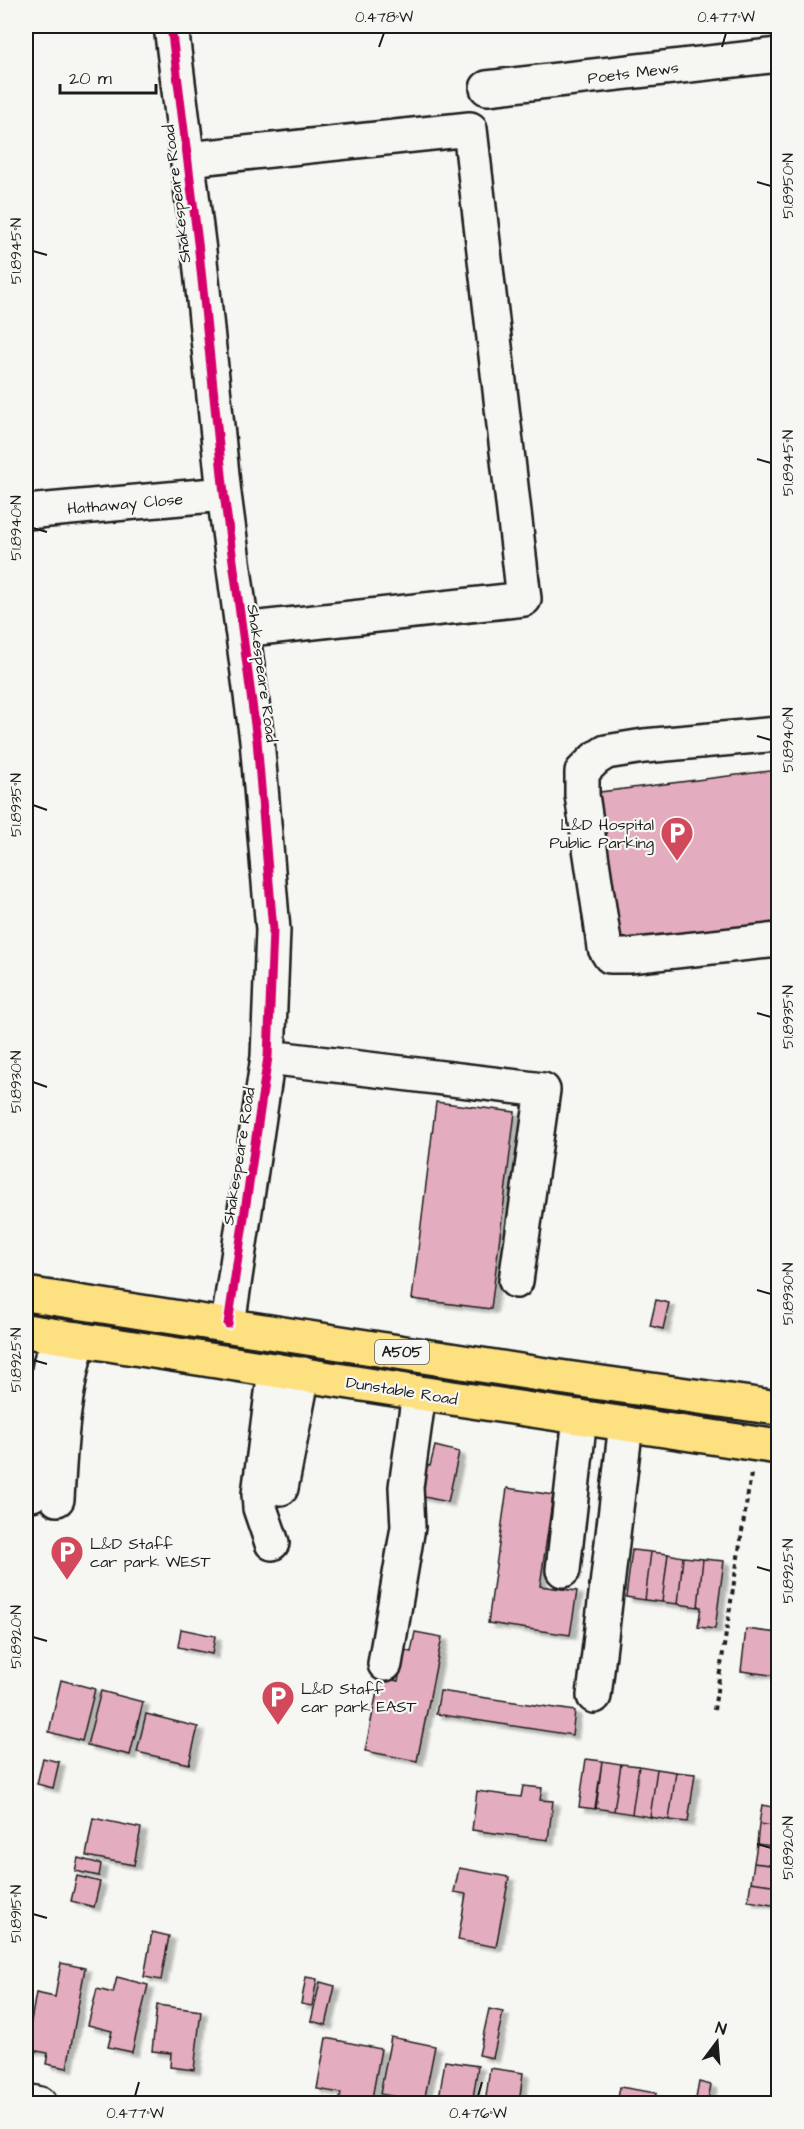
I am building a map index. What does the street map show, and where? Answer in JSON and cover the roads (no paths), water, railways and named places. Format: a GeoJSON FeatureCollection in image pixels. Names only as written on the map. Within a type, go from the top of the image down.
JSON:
{"type":"FeatureCollection","features":[{"type":"Feature","properties":{"kind":"main road","name":"A505"},"geometry":{"type":"LineString","coordinates":[[26,1294],[552,1376],[778,1408]]}},
{"type":"Feature","properties":{"kind":"main road","name":"Dunstable Road"},"geometry":{"type":"LineString","coordinates":[[53,1335],[778,1447]]}},
{"type":"Feature","properties":{"kind":"street","name":"Shakespeare Road"},"geometry":{"type":"LineString","coordinates":[[171,26],[188,159],[224,494],[257,740],[273,930],[268,1057],[228,1324]]}},
{"type":"Feature","properties":{"kind":"street","name":"Poets Mews"},"geometry":{"type":"LineString","coordinates":[[487,88],[778,55]]}},
{"type":"Feature","properties":{"kind":"street"},"geometry":{"type":"LineString","coordinates":[[188,159],[470,129],[524,599],[242,630]]}},
{"type":"Feature","properties":{"kind":"street","name":"Hathaway Close"},"geometry":{"type":"LineString","coordinates":[[26,512],[224,494]]}},
{"type":"Feature","properties":{"kind":"street"},"geometry":{"type":"LineString","coordinates":[[778,734],[644,746],[606,753],[595,759],[582,772],[582,795],[605,948],[610,956],[629,956],[778,940]]}},
{"type":"Feature","properties":{"kind":"street"},"geometry":{"type":"LineString","coordinates":[[268,1057],[543,1090],[516,1281]]}},
{"type":"Feature","properties":{"kind":"street"},"geometry":{"type":"LineString","coordinates":[[44,1497],[60,1439],[66,1386],[53,1335]]}},
{"type":"Feature","properties":{"kind":"street"},"geometry":{"type":"LineString","coordinates":[[385,1664],[408,1527],[406,1487],[419,1393]]}},
{"type":"Feature","properties":{"kind":"street"},"geometry":{"type":"LineString","coordinates":[[563,1570],[580,1417]]}},
{"type":"Feature","properties":{"kind":"street"},"geometry":{"type":"LineString","coordinates":[[594,1696],[626,1424]]}},
{"type":"Feature","properties":{"kind":"street"},"geometry":{"type":"LineString","coordinates":[[26,2101],[40,2103]]}},
{"type":"Feature","properties":{"kind":"place","name":"L&D Hospital Public Parking"},"geometry":{"type":"Point","coordinates":[677,862]}},
{"type":"Feature","properties":{"kind":"place","name":"L&D Staff car park WEST"},"geometry":{"type":"Point","coordinates":[67,1581]}},
{"type":"Feature","properties":{"kind":"place","name":"L&D Staff car park EAST"},"geometry":{"type":"Point","coordinates":[278,1726]}}]}
